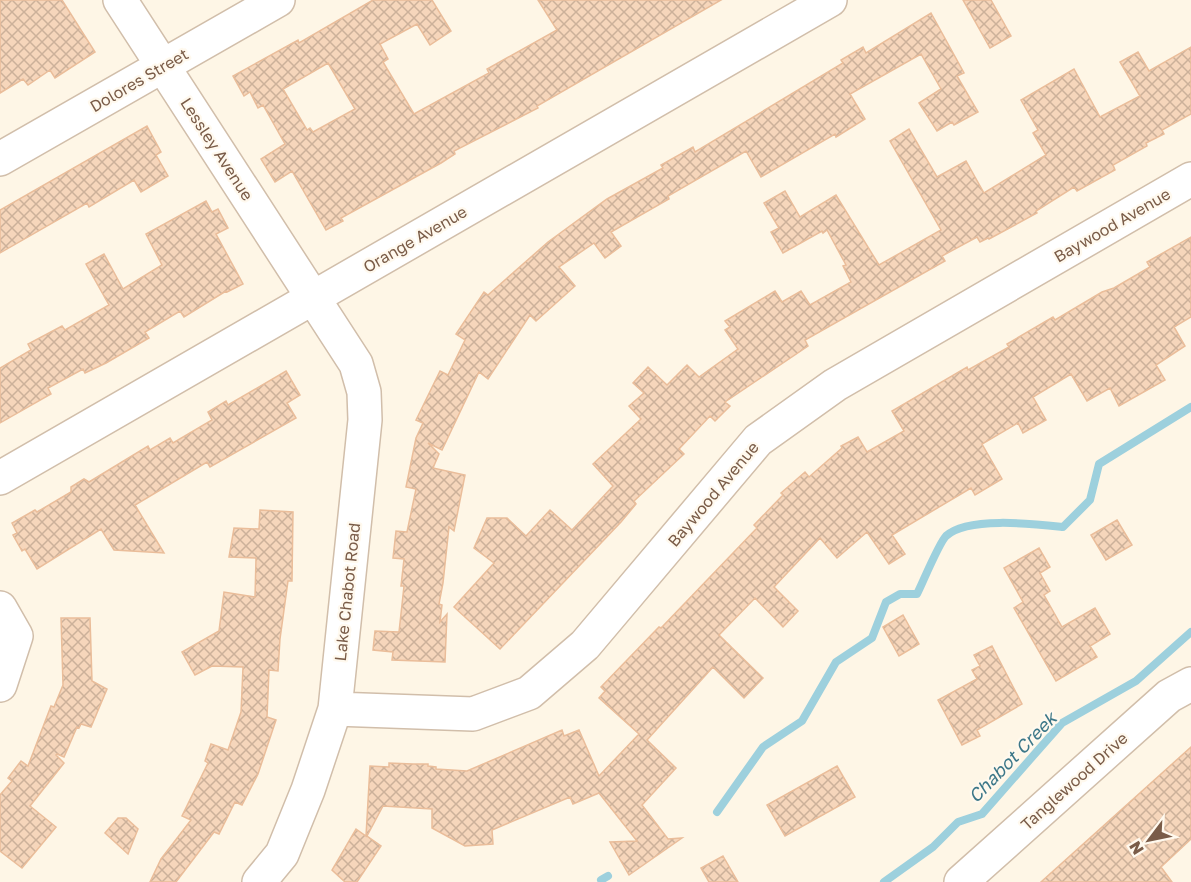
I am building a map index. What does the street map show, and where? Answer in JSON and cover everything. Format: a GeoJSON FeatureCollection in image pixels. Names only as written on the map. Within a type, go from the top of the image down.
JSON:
{"type":"FeatureCollection","features":[{"type":"Feature","properties":{"kind":"street","name":"Lessley Avenue"},"geometry":{"type":"LineString","coordinates":[[120,0],[313,298]]}},
{"type":"Feature","properties":{"kind":"street","name":"Dolores Street"},"geometry":{"type":"LineString","coordinates":[[0,159],[278,0]]}},
{"type":"Feature","properties":{"kind":"street","name":"Orange Avenue"},"geometry":{"type":"LineString","coordinates":[[0,478],[830,0]]}},
{"type":"Feature","properties":{"kind":"street","name":"Baywood Avenue"},"geometry":{"type":"LineString","coordinates":[[335,709],[473,714],[528,693],[585,645],[758,440],[835,385],[1191,179]]}},
{"type":"Feature","properties":{"kind":"street","name":"Lake Chabot Road"},"geometry":{"type":"LineString","coordinates":[[259,882],[282,854],[308,790],[335,709],[365,420],[364,392],[356,364],[313,298]]}},
{"type":"Feature","properties":{"kind":"street"},"geometry":{"type":"LineString","coordinates":[[0,608],[16,636],[0,685]]}},
{"type":"Feature","properties":{"kind":"street","name":"Tanglewood Drive"},"geometry":{"type":"LineString","coordinates":[[961,882],[1169,696],[1191,684]]}},
{"type":"Feature","properties":{"kind":"building"},"geometry":{"type":"Polygon","coordinates":[[[0,0],[62,0],[95,52],[55,78],[50,70],[28,85],[23,79],[0,93],[0,0]]]}},
{"type":"Feature","properties":{"kind":"building"},"geometry":{"type":"Polygon","coordinates":[[[373,0],[432,0],[451,31],[430,45],[417,24],[380,44],[388,59],[383,62],[414,114],[489,73],[487,69],[557,30],[538,0],[721,0],[537,106],[538,108],[454,151],[455,154],[441,163],[341,218],[343,221],[326,230],[292,171],[275,182],[261,159],[285,144],[263,105],[258,108],[250,92],[244,96],[233,76],[298,40],[299,43],[373,0]],[[328,63],[283,89],[307,130],[310,128],[313,132],[355,109],[328,63]]]}},
{"type":"Feature","properties":{"kind":"building"},"geometry":{"type":"Polygon","coordinates":[[[963,0],[991,0],[1011,36],[990,48],[963,0]]]}},
{"type":"Feature","properties":{"kind":"building"},"geometry":{"type":"Polygon","coordinates":[[[931,13],[964,73],[957,76],[978,112],[954,125],[952,122],[937,131],[919,103],[941,89],[921,54],[850,94],[865,119],[836,137],[835,134],[761,177],[746,151],[611,232],[621,246],[605,258],[594,243],[559,267],[575,286],[536,321],[530,315],[488,379],[479,372],[442,450],[428,443],[439,454],[433,468],[465,475],[454,531],[449,527],[439,604],[442,605],[440,622],[447,614],[445,662],[392,660],[393,652],[373,650],[375,631],[399,632],[404,586],[401,586],[404,559],[393,558],[396,531],[407,532],[416,489],[406,487],[416,438],[423,423],[416,420],[440,371],[448,375],[465,340],[456,334],[484,292],[488,295],[548,242],[607,199],[663,168],[661,165],[693,147],[695,152],[843,63],[841,60],[863,47],[866,53],[931,13]]]}},
{"type":"Feature","properties":{"kind":"building"},"geometry":{"type":"Polygon","coordinates":[[[1191,47],[1191,114],[1162,130],[1164,134],[1146,143],[1147,146],[1113,165],[1115,170],[1077,191],[1074,187],[1036,211],[1037,213],[989,239],[980,242],[977,237],[942,256],[945,261],[805,340],[808,346],[725,402],[730,406],[715,421],[710,416],[679,449],[684,454],[634,501],[636,504],[621,522],[500,649],[454,607],[494,563],[474,548],[487,518],[507,518],[526,536],[550,510],[572,530],[613,486],[593,464],[641,419],[629,406],[644,393],[633,383],[648,367],[667,385],[687,365],[699,377],[738,349],[725,330],[730,327],[725,321],[775,291],[782,302],[801,291],[810,305],[851,282],[843,266],[846,265],[827,230],[783,253],[771,232],[779,228],[764,203],[785,191],[800,217],[836,195],[879,265],[941,230],[890,141],[909,129],[937,177],[966,161],[984,193],[1046,155],[1033,133],[1038,130],[1021,100],[1074,69],[1100,117],[1140,96],[1120,62],[1138,52],[1149,71],[1191,47]]]}},
{"type":"Feature","properties":{"kind":"building"},"geometry":{"type":"Polygon","coordinates":[[[147,126],[161,152],[156,155],[168,176],[141,192],[134,180],[89,207],[87,203],[0,253],[0,210],[147,126]]]}},
{"type":"Feature","properties":{"kind":"building"},"geometry":{"type":"Polygon","coordinates":[[[206,201],[212,212],[218,209],[228,228],[216,234],[243,284],[226,291],[184,317],[180,311],[145,332],[149,338],[106,363],[85,373],[83,369],[48,388],[51,394],[0,423],[0,368],[31,350],[28,344],[62,326],[65,330],[109,305],[86,264],[104,254],[123,289],[162,265],[146,234],[206,201]]]}},
{"type":"Feature","properties":{"kind":"building"},"geometry":{"type":"Polygon","coordinates":[[[1191,237],[1191,317],[1174,327],[1185,346],[1156,365],[1165,380],[1119,406],[1110,388],[1087,401],[1071,374],[1033,397],[1046,420],[1023,433],[1018,423],[982,444],[1002,479],[975,495],[971,488],[892,535],[905,554],[889,564],[867,532],[837,558],[820,538],[774,587],[798,611],[783,627],[755,598],[719,635],[763,678],[744,698],[713,667],[647,740],[676,768],[642,805],[668,839],[682,838],[629,875],[610,842],[637,841],[599,793],[573,804],[570,797],[492,830],[493,844],[465,846],[432,828],[432,809],[383,806],[367,836],[381,846],[357,882],[345,882],[332,870],[356,829],[366,836],[370,766],[389,767],[389,763],[428,764],[436,769],[467,771],[562,730],[564,736],[579,730],[599,776],[639,734],[599,698],[605,691],[601,687],[757,528],[754,525],[783,495],[781,493],[805,472],[809,477],[842,448],[841,446],[858,437],[867,452],[904,431],[892,411],[967,367],[968,370],[1009,347],[1007,344],[1053,317],[1055,320],[1102,292],[1114,288],[1150,267],[1147,262],[1191,237]]]}},
{"type":"Feature","properties":{"kind":"building"},"geometry":{"type":"Polygon","coordinates":[[[286,371],[300,395],[287,403],[296,418],[210,467],[207,462],[135,505],[164,553],[114,550],[101,529],[37,569],[25,549],[22,551],[13,535],[17,533],[12,523],[35,510],[37,512],[71,492],[71,487],[84,479],[89,482],[148,446],[150,450],[170,438],[173,443],[212,420],[208,412],[226,401],[228,405],[286,371]]]}},
{"type":"Feature","properties":{"kind":"building"},"geometry":{"type":"Polygon","coordinates":[[[260,510],[293,512],[292,581],[288,581],[278,671],[269,670],[267,717],[276,720],[258,774],[242,805],[235,802],[219,834],[214,832],[176,882],[150,882],[161,859],[191,820],[182,816],[208,763],[205,761],[211,744],[228,750],[241,712],[243,667],[212,666],[195,675],[182,652],[219,631],[224,592],[255,597],[256,558],[229,557],[234,528],[259,529],[260,510]]]}},
{"type":"Feature","properties":{"kind":"building"},"geometry":{"type":"Polygon","coordinates":[[[1117,520],[1132,545],[1106,560],[1091,535],[1117,520]]]}},
{"type":"Feature","properties":{"kind":"building"},"geometry":{"type":"Polygon","coordinates":[[[1039,548],[1050,567],[1040,573],[1050,591],[1044,595],[1062,627],[1095,608],[1110,634],[1090,646],[1097,657],[1056,681],[1014,608],[1023,602],[1004,568],[1039,548]]]}},
{"type":"Feature","properties":{"kind":"building"},"geometry":{"type":"Polygon","coordinates":[[[903,615],[919,644],[899,656],[883,627],[903,615]]]}},
{"type":"Feature","properties":{"kind":"building"},"geometry":{"type":"Polygon","coordinates":[[[61,618],[90,618],[92,681],[107,689],[91,727],[81,724],[79,728],[77,727],[64,757],[56,755],[64,763],[30,806],[56,827],[22,868],[0,851],[0,795],[12,781],[8,778],[21,761],[28,766],[51,706],[54,707],[63,685],[61,618]]]}},
{"type":"Feature","properties":{"kind":"building"},"geometry":{"type":"Polygon","coordinates":[[[992,646],[1022,704],[977,730],[980,736],[962,745],[938,700],[977,679],[972,670],[980,666],[974,655],[992,646]]]}},
{"type":"Feature","properties":{"kind":"building"},"geometry":{"type":"Polygon","coordinates":[[[1191,747],[1191,839],[1161,867],[1172,882],[1041,882],[1191,747]]]}},
{"type":"Feature","properties":{"kind":"building"},"geometry":{"type":"Polygon","coordinates":[[[837,766],[855,797],[785,836],[767,805],[837,766]]]}},
{"type":"Feature","properties":{"kind":"building"},"geometry":{"type":"Polygon","coordinates":[[[118,818],[126,818],[138,829],[128,854],[105,833],[118,818]]]}},
{"type":"Feature","properties":{"kind":"building"},"geometry":{"type":"Polygon","coordinates":[[[723,856],[738,882],[709,882],[701,868],[723,856]]]}},
{"type":"Feature","properties":{"kind":"waterway"},"geometry":{"type":"LineString","coordinates":[[717,812],[763,747],[802,721],[836,662],[872,638],[886,602],[900,594],[917,594],[946,536],[956,530],[985,524],[1019,523],[1063,527],[1090,500],[1099,464],[1191,407]]}},
{"type":"Feature","properties":{"kind":"waterway","name":"Chabot Creek"},"geometry":{"type":"LineString","coordinates":[[884,882],[933,847],[958,822],[982,814],[1062,723],[1136,681],[1191,632]]}},
{"type":"Feature","properties":{"kind":"waterway"},"geometry":{"type":"LineString","coordinates":[[601,880],[608,876]]}}]}
